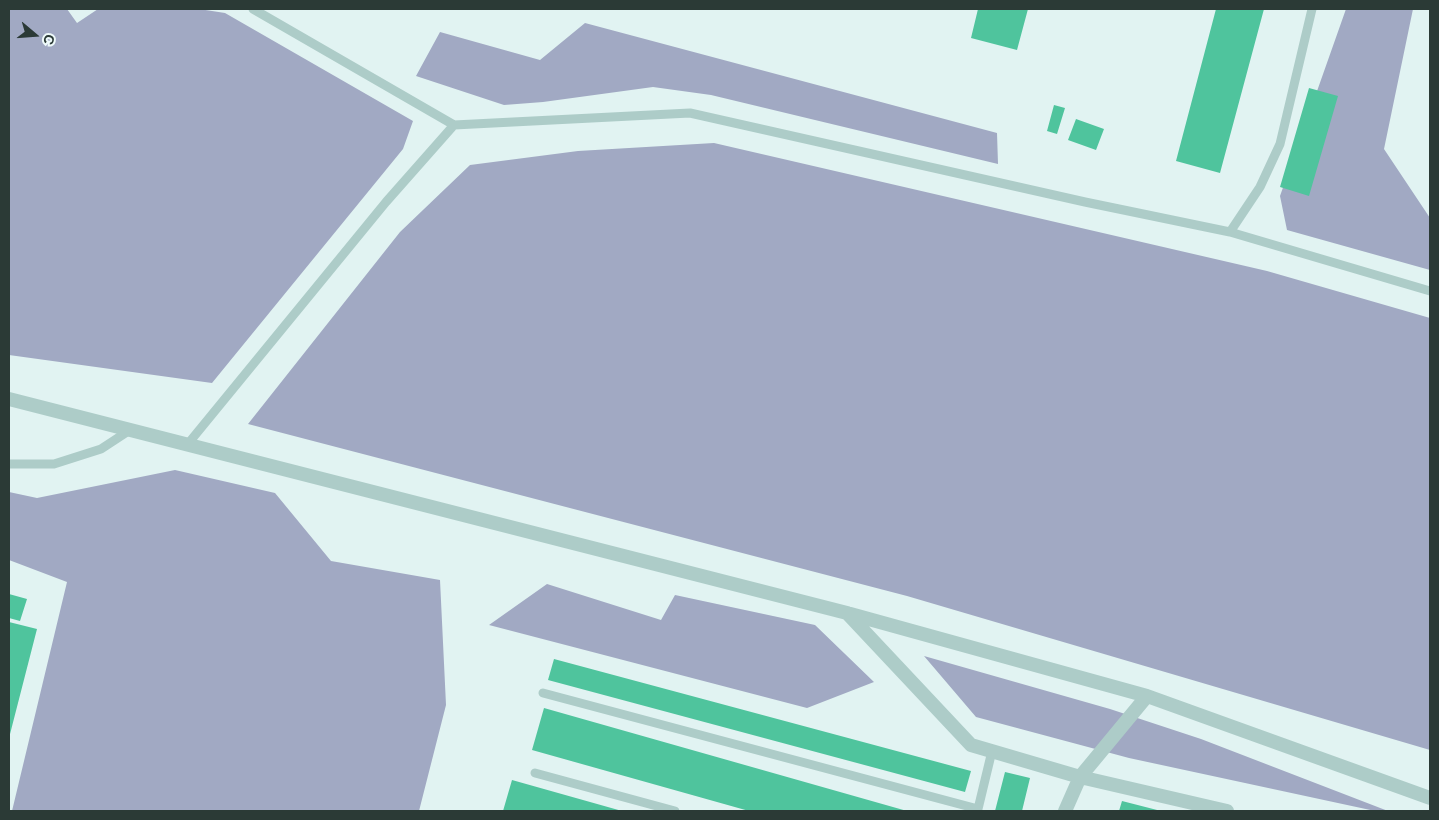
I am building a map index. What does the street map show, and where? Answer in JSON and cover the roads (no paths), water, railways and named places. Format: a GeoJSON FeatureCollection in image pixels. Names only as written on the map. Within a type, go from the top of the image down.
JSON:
{"type":"FeatureCollection","features":[{"type":"Feature","properties":{"kind":"street"},"geometry":{"type":"LineString","coordinates":[[9,399],[847,613],[1147,696],[1430,798]]}},
{"type":"Feature","properties":{"kind":"street"},"geometry":{"type":"LineString","coordinates":[[847,613],[971,744],[1080,777],[1226,811]]}},
{"type":"Feature","properties":{"kind":"street"},"geometry":{"type":"LineString","coordinates":[[1065,811],[1080,777],[1147,696]]}},
{"type":"Feature","properties":{"kind":"lane"},"geometry":{"type":"LineString","coordinates":[[253,9],[454,125],[690,113],[1085,202],[1230,232],[1430,291]]}},
{"type":"Feature","properties":{"kind":"lane"},"geometry":{"type":"LineString","coordinates":[[1230,232],[1260,187],[1280,144],[1312,9]]}},
{"type":"Feature","properties":{"kind":"lane"},"geometry":{"type":"LineString","coordinates":[[187,445],[386,202],[454,125]]}},
{"type":"Feature","properties":{"kind":"lane"},"geometry":{"type":"LineString","coordinates":[[9,464],[54,464],[101,449],[130,430]]}},
{"type":"Feature","properties":{"kind":"lane"},"geometry":{"type":"LineString","coordinates":[[543,693],[977,810],[992,751]]}},
{"type":"Feature","properties":{"kind":"lane"},"geometry":{"type":"LineString","coordinates":[[535,773],[675,811]]}}]}
